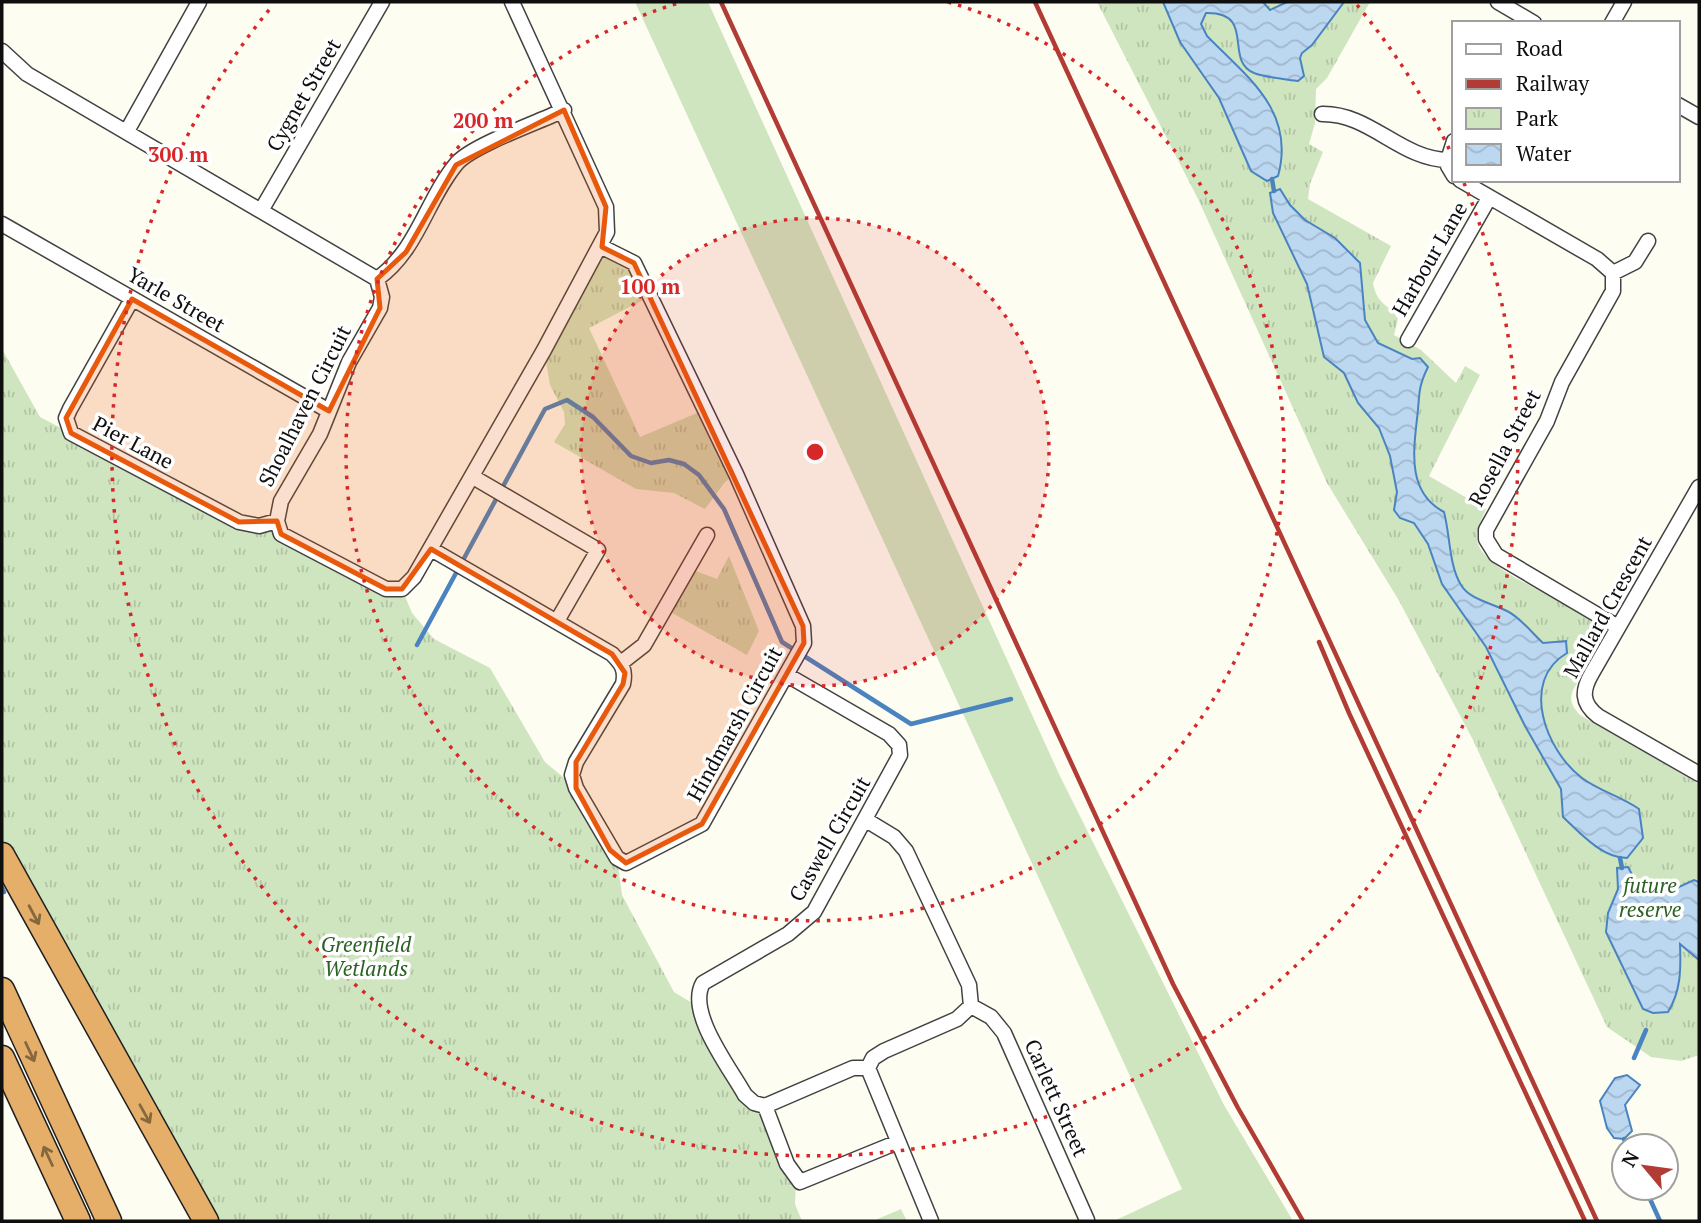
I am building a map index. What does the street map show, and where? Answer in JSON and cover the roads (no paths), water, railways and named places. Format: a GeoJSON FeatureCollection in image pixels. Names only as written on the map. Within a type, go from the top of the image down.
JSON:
{"type":"FeatureCollection","features":[{"type":"Feature","properties":{"kind":"highway"},"geometry":{"type":"LineString","coordinates":[[2,855],[206,1221]]}},
{"type":"Feature","properties":{"kind":"highway"},"geometry":{"type":"LineString","coordinates":[[2,990],[109,1221]]}},
{"type":"Feature","properties":{"kind":"highway"},"geometry":{"type":"LineString","coordinates":[[2,1058],[78,1220]]}},
{"type":"Feature","properties":{"kind":"street"},"geometry":{"type":"LineString","coordinates":[[127,131],[199,2]]}},
{"type":"Feature","properties":{"kind":"street","name":"Cygnet Street"},"geometry":{"type":"LineString","coordinates":[[262,209],[382,2]]}},
{"type":"Feature","properties":{"kind":"street","name":"Shoalhaven Circuit"},"geometry":{"type":"LineString","coordinates":[[377,279],[383,297],[380,308],[349,362],[311,450],[281,501],[277,522],[281,534],[386,589],[402,589],[431,549],[473,477],[602,247],[607,232],[606,207],[564,110],[512,2]]}},
{"type":"Feature","properties":{"kind":"street"},"geometry":{"type":"LineString","coordinates":[[1498,2],[1528,21]]}},
{"type":"Feature","properties":{"kind":"street"},"geometry":{"type":"LineString","coordinates":[[1613,21],[1624,2]]}},
{"type":"Feature","properties":{"kind":"street"},"geometry":{"type":"LineString","coordinates":[[2,51],[21,70],[262,209],[377,279],[391,269],[405,252],[460,160],[564,110]]}},
{"type":"Feature","properties":{"kind":"street"},"geometry":{"type":"LineString","coordinates":[[1680,106],[1699,117]]}},
{"type":"Feature","properties":{"kind":"street"},"geometry":{"type":"LineString","coordinates":[[1322,114],[1348,115],[1418,156],[1448,160]]}},
{"type":"Feature","properties":{"kind":"street"},"geometry":{"type":"LineString","coordinates":[[1452,147],[1448,160],[1452,171]]}},
{"type":"Feature","properties":{"kind":"street"},"geometry":{"type":"LineString","coordinates":[[1464,182],[1597,259],[1613,273],[1635,262],[1648,241]]}},
{"type":"Feature","properties":{"kind":"street","name":"Harbour Lane"},"geometry":{"type":"LineString","coordinates":[[1408,340],[1489,198]]}},
{"type":"Feature","properties":{"kind":"street","name":"Yarle Street"},"geometry":{"type":"LineString","coordinates":[[2,224],[329,411]]}},
{"type":"Feature","properties":{"kind":"street","name":"Hindmarsh Circuit"},"geometry":{"type":"LineString","coordinates":[[602,247],[634,263],[640,274],[770,550],[803,626],[804,643],[702,824],[626,863],[610,850],[576,788],[572,775],[576,762],[623,684],[625,673],[621,663]]}},
{"type":"Feature","properties":{"kind":"street","name":"Rosella Street"},"geometry":{"type":"LineString","coordinates":[[1613,273],[1613,291],[1562,382],[1547,421],[1486,530],[1486,539],[1496,555],[1618,627]]}},
{"type":"Feature","properties":{"kind":"street","name":"Pier Lane"},"geometry":{"type":"LineString","coordinates":[[132,299],[70,409],[66,418],[71,433],[239,522],[258,526],[277,522]]}},
{"type":"Feature","properties":{"kind":"street"},"geometry":{"type":"LineString","coordinates":[[473,477],[598,550],[557,621]]}},
{"type":"Feature","properties":{"kind":"street","name":"Mallard Crescent"},"geometry":{"type":"LineString","coordinates":[[1699,487],[1585,685],[1585,701],[1589,709],[1699,774]]}},
{"type":"Feature","properties":{"kind":"street"},"geometry":{"type":"LineString","coordinates":[[431,549],[557,621],[612,654],[621,663],[644,645],[707,535]]}},
{"type":"Feature","properties":{"kind":"street","name":"Caswell Circuit"},"geometry":{"type":"LineString","coordinates":[[765,1106],[754,1104],[745,1095],[701,1017],[698,993],[708,979],[789,934],[806,920],[820,903],[900,755],[895,739],[791,669]]}},
{"type":"Feature","properties":{"kind":"street"},"geometry":{"type":"LineString","coordinates":[[866,820],[894,837],[906,851],[969,985],[971,1006],[957,1020],[884,1051],[873,1058],[868,1068],[931,1221]]}},
{"type":"Feature","properties":{"kind":"street","name":"Carlett Street"},"geometry":{"type":"LineString","coordinates":[[971,1006],[991,1017],[1004,1033],[1087,1220]]}},
{"type":"Feature","properties":{"kind":"street"},"geometry":{"type":"LineString","coordinates":[[868,1068],[853,1068],[765,1106],[787,1164],[800,1182],[898,1142]]}},
{"type":"Feature","properties":{"kind":"water"},"geometry":{"type":"Polygon","coordinates":[[[1163,2],[1263,2],[1270,10],[1287,2],[1344,2],[1312,45],[1302,53],[1300,58],[1304,76],[1298,81],[1259,75],[1245,67],[1231,20],[1221,15],[1206,13],[1201,24],[1207,36],[1252,81],[1274,114],[1280,132],[1282,153],[1278,176],[1267,181],[1251,171],[1219,98],[1180,42],[1163,2]]]}},
{"type":"Feature","properties":{"kind":"water"},"geometry":{"type":"Polygon","coordinates":[[[1280,189],[1290,205],[1305,220],[1335,238],[1360,263],[1365,320],[1378,343],[1412,359],[1420,358],[1428,367],[1420,387],[1414,459],[1424,494],[1444,512],[1457,577],[1465,590],[1476,598],[1512,614],[1543,643],[1566,641],[1567,653],[1552,665],[1544,681],[1541,698],[1543,716],[1549,734],[1569,766],[1589,783],[1639,809],[1643,838],[1627,858],[1600,849],[1563,817],[1561,789],[1525,726],[1486,647],[1442,584],[1428,544],[1414,523],[1400,518],[1394,510],[1397,492],[1390,456],[1379,428],[1358,403],[1344,373],[1324,357],[1307,284],[1273,213],[1270,193],[1280,189]]]}},
{"type":"Feature","properties":{"kind":"water","name":"future reserve"},"geometry":{"type":"Polygon","coordinates":[[[1628,867],[1635,880],[1679,887],[1694,880],[1699,882],[1699,960],[1680,944],[1679,980],[1668,1012],[1653,1013],[1643,1009],[1606,932],[1608,913],[1618,889],[1617,868],[1628,867]]]}},
{"type":"Feature","properties":{"kind":"water"},"geometry":{"type":"Polygon","coordinates":[[[1627,1075],[1640,1085],[1625,1105],[1631,1132],[1610,1132],[1607,1128],[1600,1101],[1615,1078],[1627,1075]]]}},
{"type":"Feature","properties":{"kind":"waterway"},"geometry":{"type":"LineString","coordinates":[[1272,179],[1274,191]]}},
{"type":"Feature","properties":{"kind":"waterway"},"geometry":{"type":"LineString","coordinates":[[417,645],[545,409],[567,400],[593,417],[631,456],[651,463],[669,460],[684,464],[699,475],[724,509],[782,642],[911,724],[1011,699]]}},
{"type":"Feature","properties":{"kind":"waterway"},"geometry":{"type":"LineString","coordinates":[[1620,858],[1622,868]]}},
{"type":"Feature","properties":{"kind":"waterway"},"geometry":{"type":"LineString","coordinates":[[2,888],[4,892]]}},
{"type":"Feature","properties":{"kind":"waterway"},"geometry":{"type":"LineString","coordinates":[[1634,1058],[1646,1030]]}},
{"type":"Feature","properties":{"kind":"waterway"},"geometry":{"type":"LineString","coordinates":[[1651,1202],[1660,1221]]}},
{"type":"Feature","properties":{"kind":"railway"},"geometry":{"type":"LineString","coordinates":[[721,2],[1173,984],[1238,1108],[1303,1221]]}},
{"type":"Feature","properties":{"kind":"railway"},"geometry":{"type":"LineString","coordinates":[[1035,2],[1597,1221]]}},
{"type":"Feature","properties":{"kind":"railway"},"geometry":{"type":"LineString","coordinates":[[1319,642],[1349,713],[1585,1221]]}},
{"type":"Feature","properties":{"kind":"park label","name":"Greenfield Wetlands"},"geometry":{"type":"Point","coordinates":[366,957]}}]}
